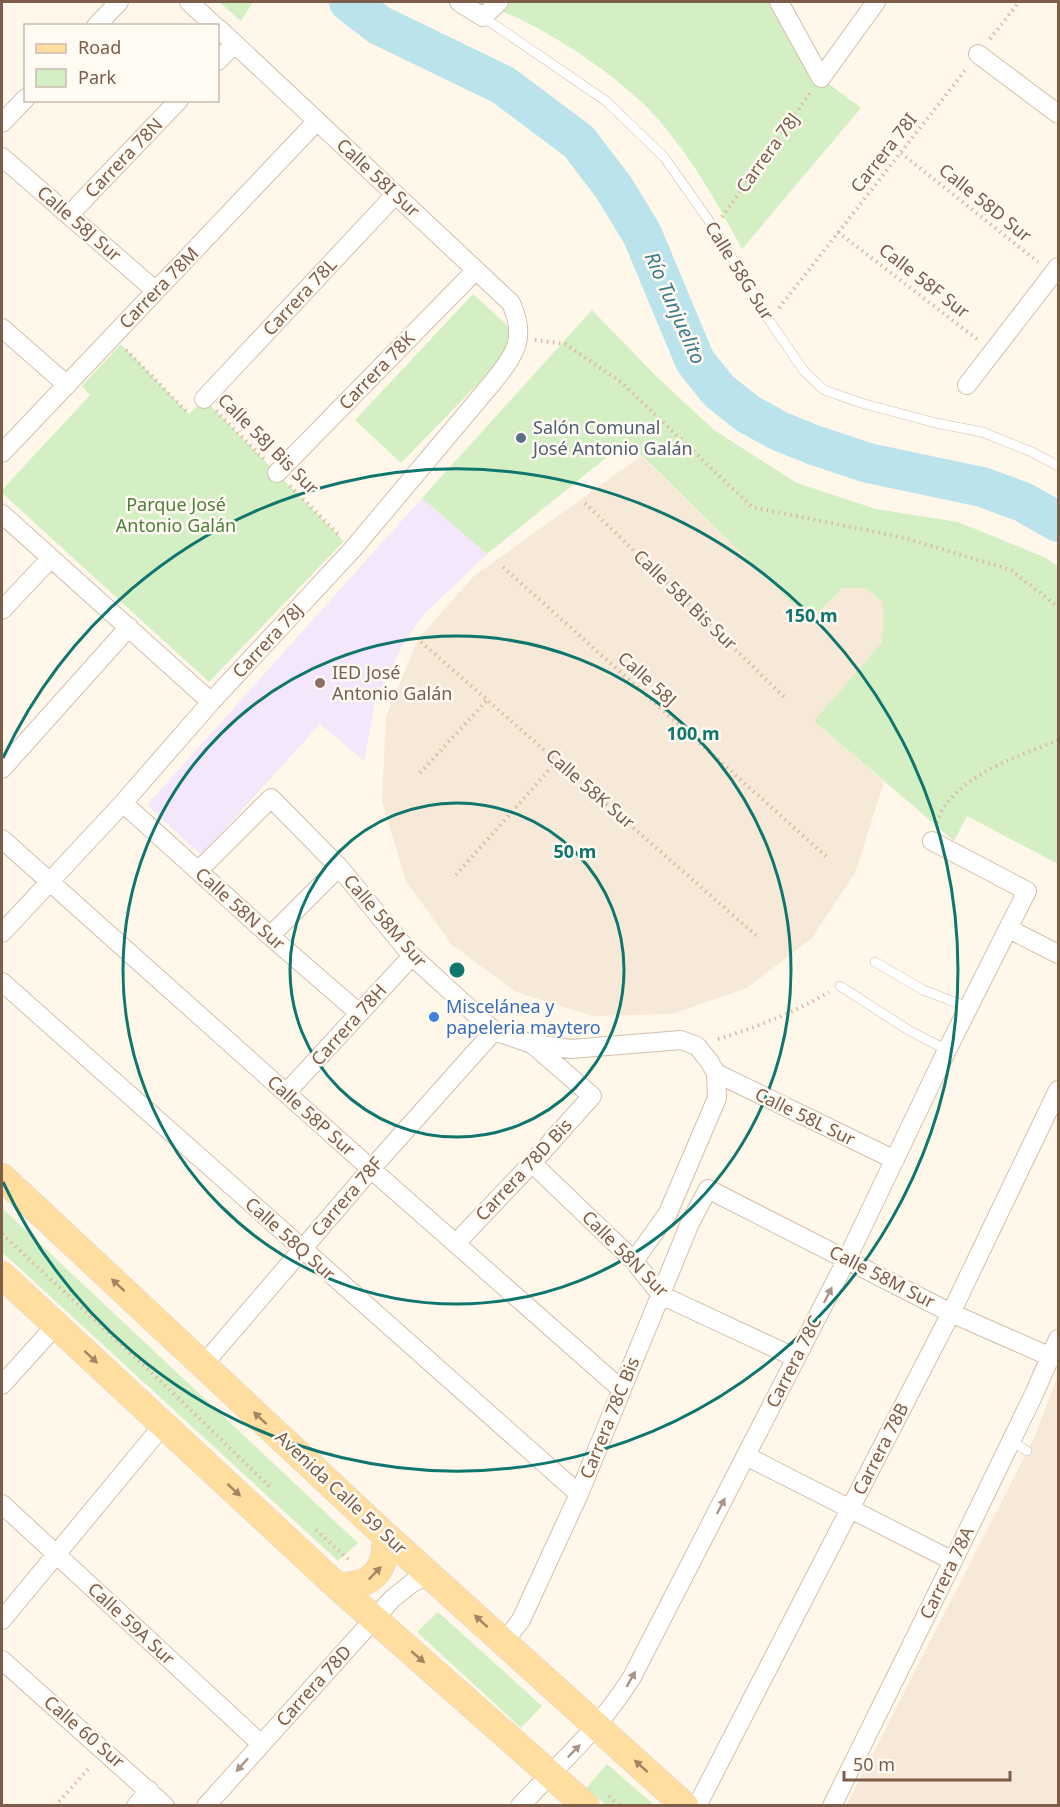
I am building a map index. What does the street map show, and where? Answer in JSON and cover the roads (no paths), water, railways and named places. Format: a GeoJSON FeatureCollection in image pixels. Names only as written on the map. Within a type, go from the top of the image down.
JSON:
{"type":"FeatureCollection","features":[{"type":"Feature","properties":{"kind":"main road","name":"Avenida Calle 59 Sur"},"geometry":{"type":"LineString","coordinates":[[2,1178],[385,1535],[685,1806]]}},
{"type":"Feature","properties":{"kind":"main road"},"geometry":{"type":"LineString","coordinates":[[2,1275],[337,1586],[586,1806]]}},
{"type":"Feature","properties":{"kind":"main road"},"geometry":{"type":"LineString","coordinates":[[337,1586],[354,1586],[370,1579],[381,1567],[386,1551],[385,1535]]}},
{"type":"Feature","properties":{"kind":"street"},"geometry":{"type":"LineString","coordinates":[[98,24],[119,2]]}},
{"type":"Feature","properties":{"kind":"street","name":"Calle 58I Sur"},"geometry":{"type":"LineString","coordinates":[[189,2],[213,24]]}},
{"type":"Feature","properties":{"kind":"street","name":"Calle 58G Sur"},"geometry":{"type":"LineString","coordinates":[[459,2],[483,17]]}},
{"type":"Feature","properties":{"kind":"street"},"geometry":{"type":"LineString","coordinates":[[483,17],[500,2]]}},
{"type":"Feature","properties":{"kind":"street"},"geometry":{"type":"LineString","coordinates":[[778,2],[821,78],[876,2]]}},
{"type":"Feature","properties":{"kind":"street","name":"Calle 58I Sur"},"geometry":{"type":"LineString","coordinates":[[219,30],[511,303],[519,319],[519,338]]}},
{"type":"Feature","properties":{"kind":"street"},"geometry":{"type":"LineString","coordinates":[[219,60],[234,44]]}},
{"type":"Feature","properties":{"kind":"street"},"geometry":{"type":"LineString","coordinates":[[978,54],[1059,114]]}},
{"type":"Feature","properties":{"kind":"street"},"geometry":{"type":"LineString","coordinates":[[2,123],[24,100]]}},
{"type":"Feature","properties":{"kind":"street","name":"Carrera 78N"},"geometry":{"type":"LineString","coordinates":[[69,215],[177,102]]}},
{"type":"Feature","properties":{"kind":"street","name":"Carrera 78M"},"geometry":{"type":"LineString","coordinates":[[2,453],[317,122]]}},
{"type":"Feature","properties":{"kind":"street","name":"Calle 58J Sur"},"geometry":{"type":"LineString","coordinates":[[2,157],[156,291]]}},
{"type":"Feature","properties":{"kind":"street","name":"Carrera 78L"},"geometry":{"type":"LineString","coordinates":[[204,399],[395,195]]}},
{"type":"Feature","properties":{"kind":"street","name":"Carrera 78K"},"geometry":{"type":"LineString","coordinates":[[277,473],[476,270]]}},
{"type":"Feature","properties":{"kind":"street"},"geometry":{"type":"LineString","coordinates":[[967,385],[1056,270]]}},
{"type":"Feature","properties":{"kind":"street"},"geometry":{"type":"LineString","coordinates":[[2,328],[67,385]]}},
{"type":"Feature","properties":{"kind":"street","name":"Carrera 78J"},"geometry":{"type":"LineString","coordinates":[[2,933],[352,550],[493,382],[512,356],[519,338]]}},
{"type":"Feature","properties":{"kind":"street"},"geometry":{"type":"LineString","coordinates":[[2,514],[211,702]]}},
{"type":"Feature","properties":{"kind":"street"},"geometry":{"type":"LineString","coordinates":[[2,610],[51,558]]}},
{"type":"Feature","properties":{"kind":"street"},"geometry":{"type":"LineString","coordinates":[[2,769],[129,627]]}},
{"type":"Feature","properties":{"kind":"street","name":"Calle 58M Sur"},"geometry":{"type":"LineString","coordinates":[[198,872],[271,798],[339,867],[412,956],[494,1031],[532,1044],[592,1096]]}},
{"type":"Feature","properties":{"kind":"street","name":"Calle 58N Sur"},"geometry":{"type":"LineString","coordinates":[[123,803],[359,1013]]}},
{"type":"Feature","properties":{"kind":"street","name":"Calle 58P Sur"},"geometry":{"type":"LineString","coordinates":[[2,839],[48,883],[622,1390]]}},
{"type":"Feature","properties":{"kind":"street","name":"Carrera 78C"},"geometry":{"type":"LineString","coordinates":[[520,1806],[597,1727],[617,1702],[632,1677],[847,1259],[1026,891],[932,841]]}},
{"type":"Feature","properties":{"kind":"street"},"geometry":{"type":"LineString","coordinates":[[270,936],[339,867]]}},
{"type":"Feature","properties":{"kind":"street"},"geometry":{"type":"LineString","coordinates":[[1009,928],[1059,954]]}},
{"type":"Feature","properties":{"kind":"street","name":"Carrera 78H"},"geometry":{"type":"LineString","coordinates":[[286,1093],[412,956]]}},
{"type":"Feature","properties":{"kind":"street","name":"Calle 58Q Sur"},"geometry":{"type":"LineString","coordinates":[[2,982],[579,1494]]}},
{"type":"Feature","properties":{"kind":"street","name":"Carrera 78F"},"geometry":{"type":"LineString","coordinates":[[203,1365],[371,1169],[494,1031]]}},
{"type":"Feature","properties":{"kind":"street"},"geometry":{"type":"LineString","coordinates":[[532,1044],[571,1049],[681,1040],[697,1046],[710,1061],[716,1073],[717,1098],[668,1213],[634,1261]]}},
{"type":"Feature","properties":{"kind":"street","name":"Calle 58L Sur"},"geometry":{"type":"LineString","coordinates":[[716,1073],[895,1160]]}},
{"type":"Feature","properties":{"kind":"street","name":"Carrera 78B"},"geometry":{"type":"LineString","coordinates":[[697,1806],[951,1313],[1059,1090]]}},
{"type":"Feature","properties":{"kind":"street","name":"Carrera 78D Bis"},"geometry":{"type":"LineString","coordinates":[[456,1243],[592,1096]]}},
{"type":"Feature","properties":{"kind":"street","name":"Calle 58N Sur"},"geometry":{"type":"LineString","coordinates":[[532,1163],[634,1261],[661,1295],[796,1358]]}},
{"type":"Feature","properties":{"kind":"street","name":"Calle 58M Sur"},"geometry":{"type":"LineString","coordinates":[[708,1189],[951,1313],[1055,1357]]}},
{"type":"Feature","properties":{"kind":"street","name":"Carrera 78C Bis"},"geometry":{"type":"LineString","coordinates":[[504,1642],[521,1620],[579,1494],[690,1223],[708,1189]]}},
{"type":"Feature","properties":{"kind":"street"},"geometry":{"type":"LineString","coordinates":[[668,1213],[690,1223]]}},
{"type":"Feature","properties":{"kind":"street"},"geometry":{"type":"LineString","coordinates":[[2,1385],[56,1325]]}},
{"type":"Feature","properties":{"kind":"street","name":"Carrera 78A"},"geometry":{"type":"LineString","coordinates":[[832,1806],[867,1749],[953,1561],[1055,1357],[1059,1339]]}},
{"type":"Feature","properties":{"kind":"street"},"geometry":{"type":"LineString","coordinates":[[2,1620],[163,1425]]}},
{"type":"Feature","properties":{"kind":"street"},"geometry":{"type":"LineString","coordinates":[[746,1456],[953,1561]]}},
{"type":"Feature","properties":{"kind":"street","name":"Calle 59A Sur"},"geometry":{"type":"LineString","coordinates":[[2,1504],[261,1744]]}},
{"type":"Feature","properties":{"kind":"street","name":"Carrera 78D"},"geometry":{"type":"LineString","coordinates":[[206,1806],[392,1599],[412,1583],[429,1575]]}},
{"type":"Feature","properties":{"kind":"street","name":"Calle 60 Sur"},"geometry":{"type":"LineString","coordinates":[[2,1660],[165,1806]]}},
{"type":"Feature","properties":{"kind":"street"},"geometry":{"type":"LineString","coordinates":[[136,1806],[149,1790]]}},
{"type":"Feature","properties":{"kind":"lane","name":"Calle 58G Sur"},"geometry":{"type":"LineString","coordinates":[[483,17],[606,101],[664,157],[714,228],[769,320],[804,371],[824,390],[861,404],[982,432],[1032,452],[1059,466]]}},
{"type":"Feature","properties":{"kind":"lane"},"geometry":{"type":"LineString","coordinates":[[875,962],[923,990],[969,1007]]}},
{"type":"Feature","properties":{"kind":"lane"},"geometry":{"type":"LineString","coordinates":[[840,986],[910,1031],[947,1050]]}},
{"type":"Feature","properties":{"kind":"lane"},"geometry":{"type":"LineString","coordinates":[[1011,1441],[1027,1451]]}},
{"type":"Feature","properties":{"kind":"waterway","name":"Río Tunjuelito"},"geometry":{"type":"LineString","coordinates":[[349,2],[379,25],[503,85],[579,142],[614,188],[642,234],[695,361],[719,391],[748,414],[779,431],[868,463],[982,487],[1023,502],[1058,522]]}},
{"type":"Feature","properties":{"kind":"place","name":"Salón Comunal José Antonio Galán"},"geometry":{"type":"Point","coordinates":[521,438]}},
{"type":"Feature","properties":{"kind":"place","name":"IED José Antonio Galán"},"geometry":{"type":"Point","coordinates":[320,683]}},
{"type":"Feature","properties":{"kind":"place","name":"Miscelánea y papeleria maytero"},"geometry":{"type":"Point","coordinates":[434,1017]}},
{"type":"Feature","properties":{"kind":"park label","name":"Parque José Antonio Galán"},"geometry":{"type":"Point","coordinates":[176,515]}}]}
